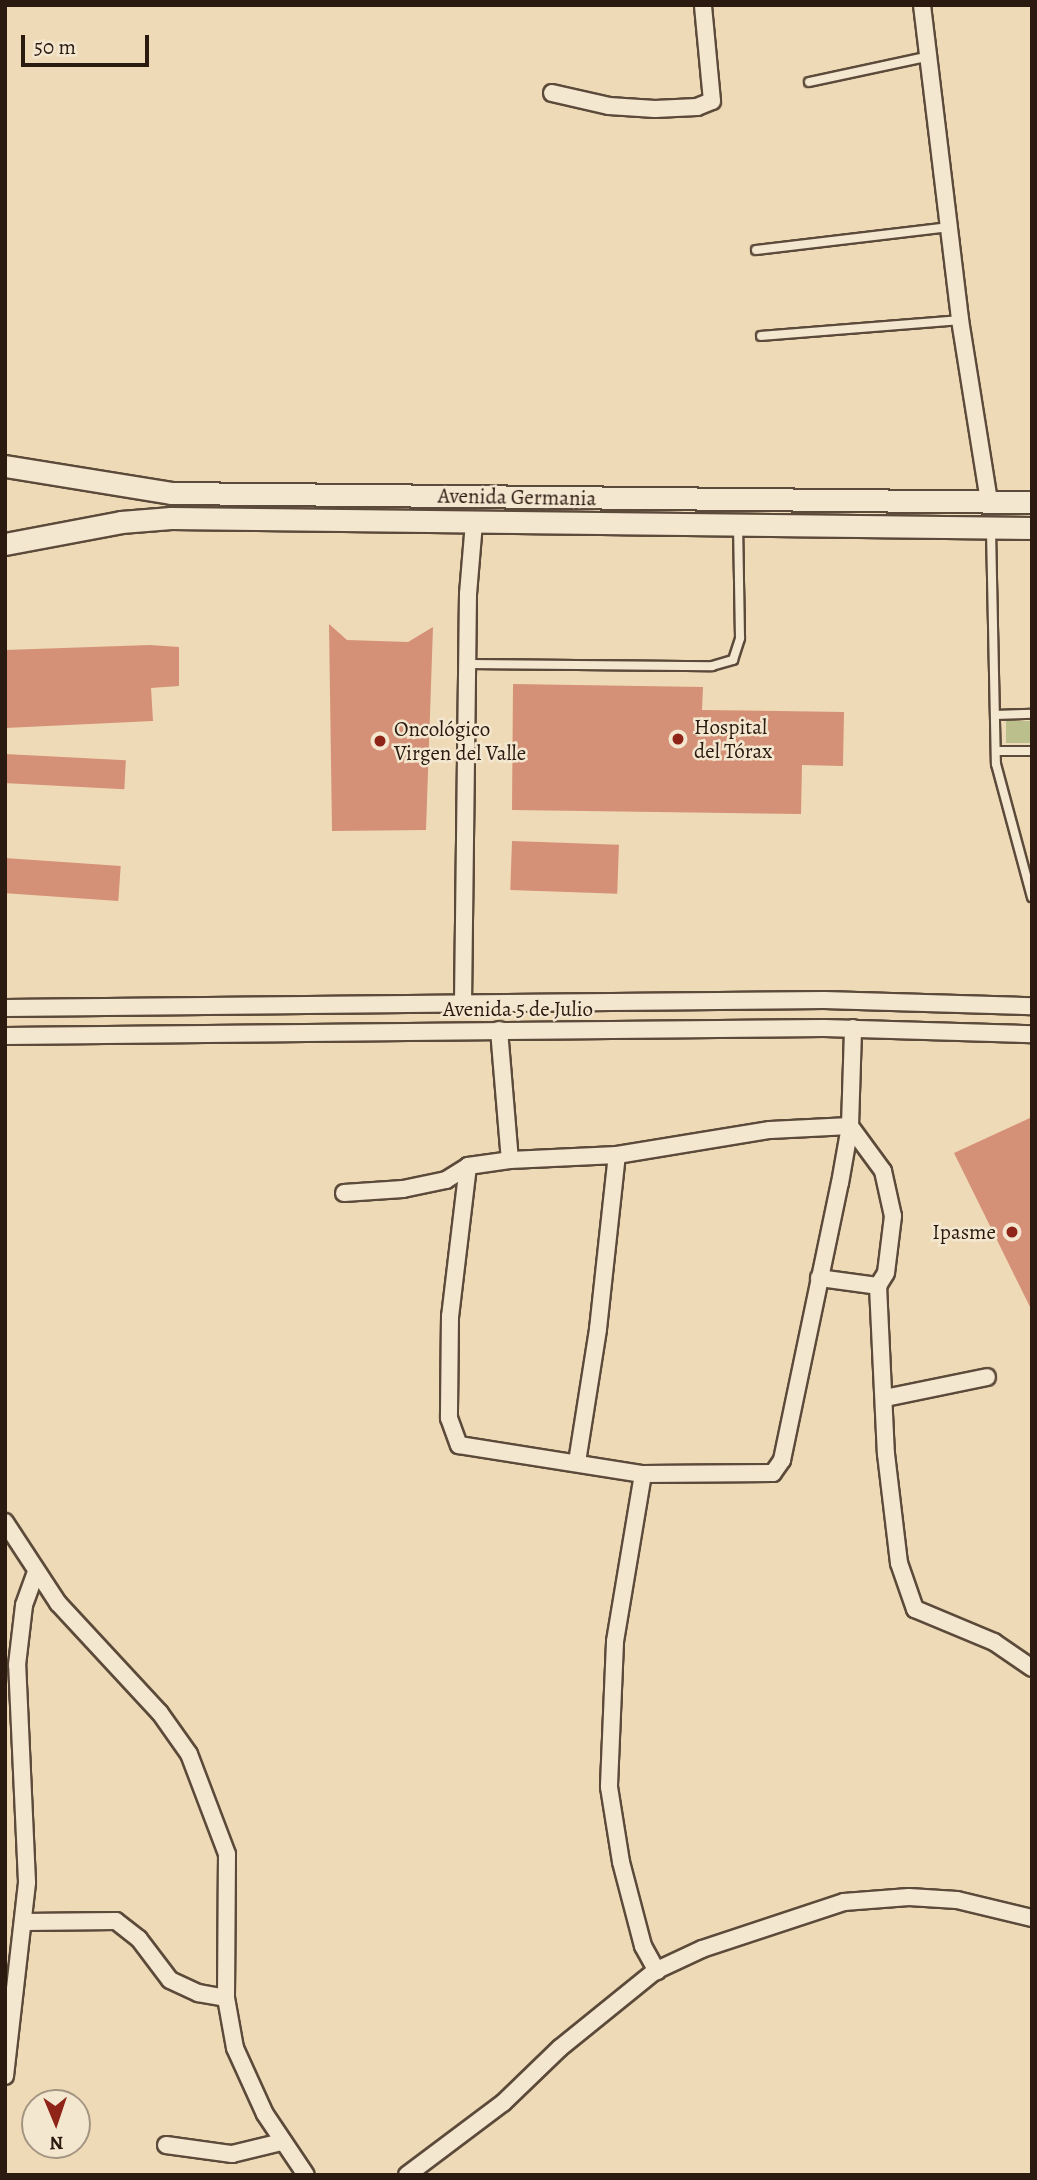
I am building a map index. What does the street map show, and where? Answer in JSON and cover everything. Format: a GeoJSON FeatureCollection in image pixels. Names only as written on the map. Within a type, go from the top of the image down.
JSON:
{"type":"FeatureCollection","features":[{"type":"Feature","properties":{"kind":"street"},"geometry":{"type":"LineString","coordinates":[[552,93],[610,106],[655,109],[697,107],[712,101],[703,5]]}},
{"type":"Feature","properties":{"kind":"street"},"geometry":{"type":"LineString","coordinates":[[922,5],[926,57],[960,320],[989,502]]}},
{"type":"Feature","properties":{"kind":"street","name":"Avenida Germania"},"geometry":{"type":"LineString","coordinates":[[5,466],[156,492],[1032,502]]}},
{"type":"Feature","properties":{"kind":"street","name":"Avenida Germania"},"geometry":{"type":"LineString","coordinates":[[5,544],[155,519],[1032,528]]}},
{"type":"Feature","properties":{"kind":"street"},"geometry":{"type":"LineString","coordinates":[[463,1003],[468,664],[474,522]]}},
{"type":"Feature","properties":{"kind":"street","name":"Avenida 5 de Julio"},"geometry":{"type":"LineString","coordinates":[[5,1008],[824,1000],[1032,1006]]}},
{"type":"Feature","properties":{"kind":"street"},"geometry":{"type":"LineString","coordinates":[[468,1166],[450,1316],[449,1418],[458,1445],[643,1474],[773,1473],[782,1461],[850,1126],[853,1028]]}},
{"type":"Feature","properties":{"kind":"street","name":"Avenida 5 de Julio"},"geometry":{"type":"LineString","coordinates":[[5,1036],[853,1028],[1032,1034]]}},
{"type":"Feature","properties":{"kind":"street"},"geometry":{"type":"LineString","coordinates":[[499,1030],[510,1160]]}},
{"type":"Feature","properties":{"kind":"street"},"geometry":{"type":"LineString","coordinates":[[344,1193],[403,1189],[446,1180],[468,1166],[510,1160],[617,1155],[770,1130],[850,1126]]}},
{"type":"Feature","properties":{"kind":"street"},"geometry":{"type":"LineString","coordinates":[[850,1126],[883,1171],[892,1216],[886,1273],[878,1286],[886,1454],[898,1563],[915,1609],[993,1642],[1032,1668]]}},
{"type":"Feature","properties":{"kind":"street"},"geometry":{"type":"LineString","coordinates":[[577,1462],[598,1329],[617,1155]]}},
{"type":"Feature","properties":{"kind":"street"},"geometry":{"type":"LineString","coordinates":[[819,1278],[878,1286]]}},
{"type":"Feature","properties":{"kind":"street"},"geometry":{"type":"LineString","coordinates":[[885,1398],[987,1377]]}},
{"type":"Feature","properties":{"kind":"street"},"geometry":{"type":"LineString","coordinates":[[643,1474],[615,1642],[609,1787],[621,1862],[643,1947],[657,1971]]}},
{"type":"Feature","properties":{"kind":"street"},"geometry":{"type":"LineString","coordinates":[[5,1522],[36,1572],[78,1627],[172,1728],[208,1796],[222,1831],[230,1879],[226,1998],[235,2048],[282,2142],[306,2175]]}},
{"type":"Feature","properties":{"kind":"street"},"geometry":{"type":"LineString","coordinates":[[5,2076],[27,1882],[17,1665],[24,1605],[36,1572]]}},
{"type":"Feature","properties":{"kind":"street"},"geometry":{"type":"LineString","coordinates":[[407,2175],[503,2103],[560,2048],[657,1971],[702,1949],[844,1902],[909,1897],[957,1900],[1032,1918]]}},
{"type":"Feature","properties":{"kind":"street"},"geometry":{"type":"LineString","coordinates":[[24,1922],[116,1921],[139,1939],[170,1980],[198,1993],[226,1998]]}},
{"type":"Feature","properties":{"kind":"street"},"geometry":{"type":"LineString","coordinates":[[166,2146],[232,2154],[282,2142]]}},
{"type":"Feature","properties":{"kind":"lane"},"geometry":{"type":"LineString","coordinates":[[809,82],[926,57]]}},
{"type":"Feature","properties":{"kind":"lane"},"geometry":{"type":"LineString","coordinates":[[756,250],[948,227]]}},
{"type":"Feature","properties":{"kind":"lane"},"geometry":{"type":"LineString","coordinates":[[761,336],[960,320]]}},
{"type":"Feature","properties":{"kind":"lane"},"geometry":{"type":"LineString","coordinates":[[468,664],[712,666],[733,660],[740,638],[738,525]]}},
{"type":"Feature","properties":{"kind":"lane"},"geometry":{"type":"LineString","coordinates":[[991,527],[996,751],[1032,897]]}},
{"type":"Feature","properties":{"kind":"lane"},"geometry":{"type":"LineString","coordinates":[[995,715],[1032,714]]}},
{"type":"Feature","properties":{"kind":"lane"},"geometry":{"type":"LineString","coordinates":[[996,751],[1032,751]]}},
{"type":"Feature","properties":{"kind":"green space"},"geometry":{"type":"Polygon","coordinates":[[[1006,721],[1032,721],[1032,743],[1006,743],[1006,721]]]}},
{"type":"Feature","properties":{"kind":"building","name":"Oncológico Virgen del Valle"},"geometry":{"type":"Polygon","coordinates":[[[329,624],[347,640],[408,642],[433,627],[426,830],[332,831],[329,624]]]}},
{"type":"Feature","properties":{"kind":"building"},"geometry":{"type":"Polygon","coordinates":[[[150,645],[179,647],[179,686],[151,688],[153,721],[5,728],[5,650],[150,645]]]}},
{"type":"Feature","properties":{"kind":"building","name":"Hospital del Tórax"},"geometry":{"type":"Polygon","coordinates":[[[513,684],[703,687],[702,710],[844,712],[843,766],[802,765],[801,814],[512,810],[513,684]]]}},
{"type":"Feature","properties":{"kind":"building"},"geometry":{"type":"Polygon","coordinates":[[[5,754],[126,760],[124,789],[5,783],[5,754]]]}},
{"type":"Feature","properties":{"kind":"building"},"geometry":{"type":"Polygon","coordinates":[[[512,841],[619,845],[617,894],[510,890],[512,841]]]}},
{"type":"Feature","properties":{"kind":"building"},"geometry":{"type":"Polygon","coordinates":[[[5,858],[121,866],[118,901],[5,893],[5,858]]]}},
{"type":"Feature","properties":{"kind":"building","name":"Ipasme"},"geometry":{"type":"Polygon","coordinates":[[[1032,1117],[1032,1311],[954,1153],[1032,1117]]]}},
{"type":"Feature","properties":{"kind":"place","name":"Hospital del Tórax"},"geometry":{"type":"Point","coordinates":[678,739]}},
{"type":"Feature","properties":{"kind":"place","name":"Oncológico Virgen del Valle"},"geometry":{"type":"Point","coordinates":[380,741]}},
{"type":"Feature","properties":{"kind":"place","name":"Ipasme"},"geometry":{"type":"Point","coordinates":[1012,1232]}}]}
